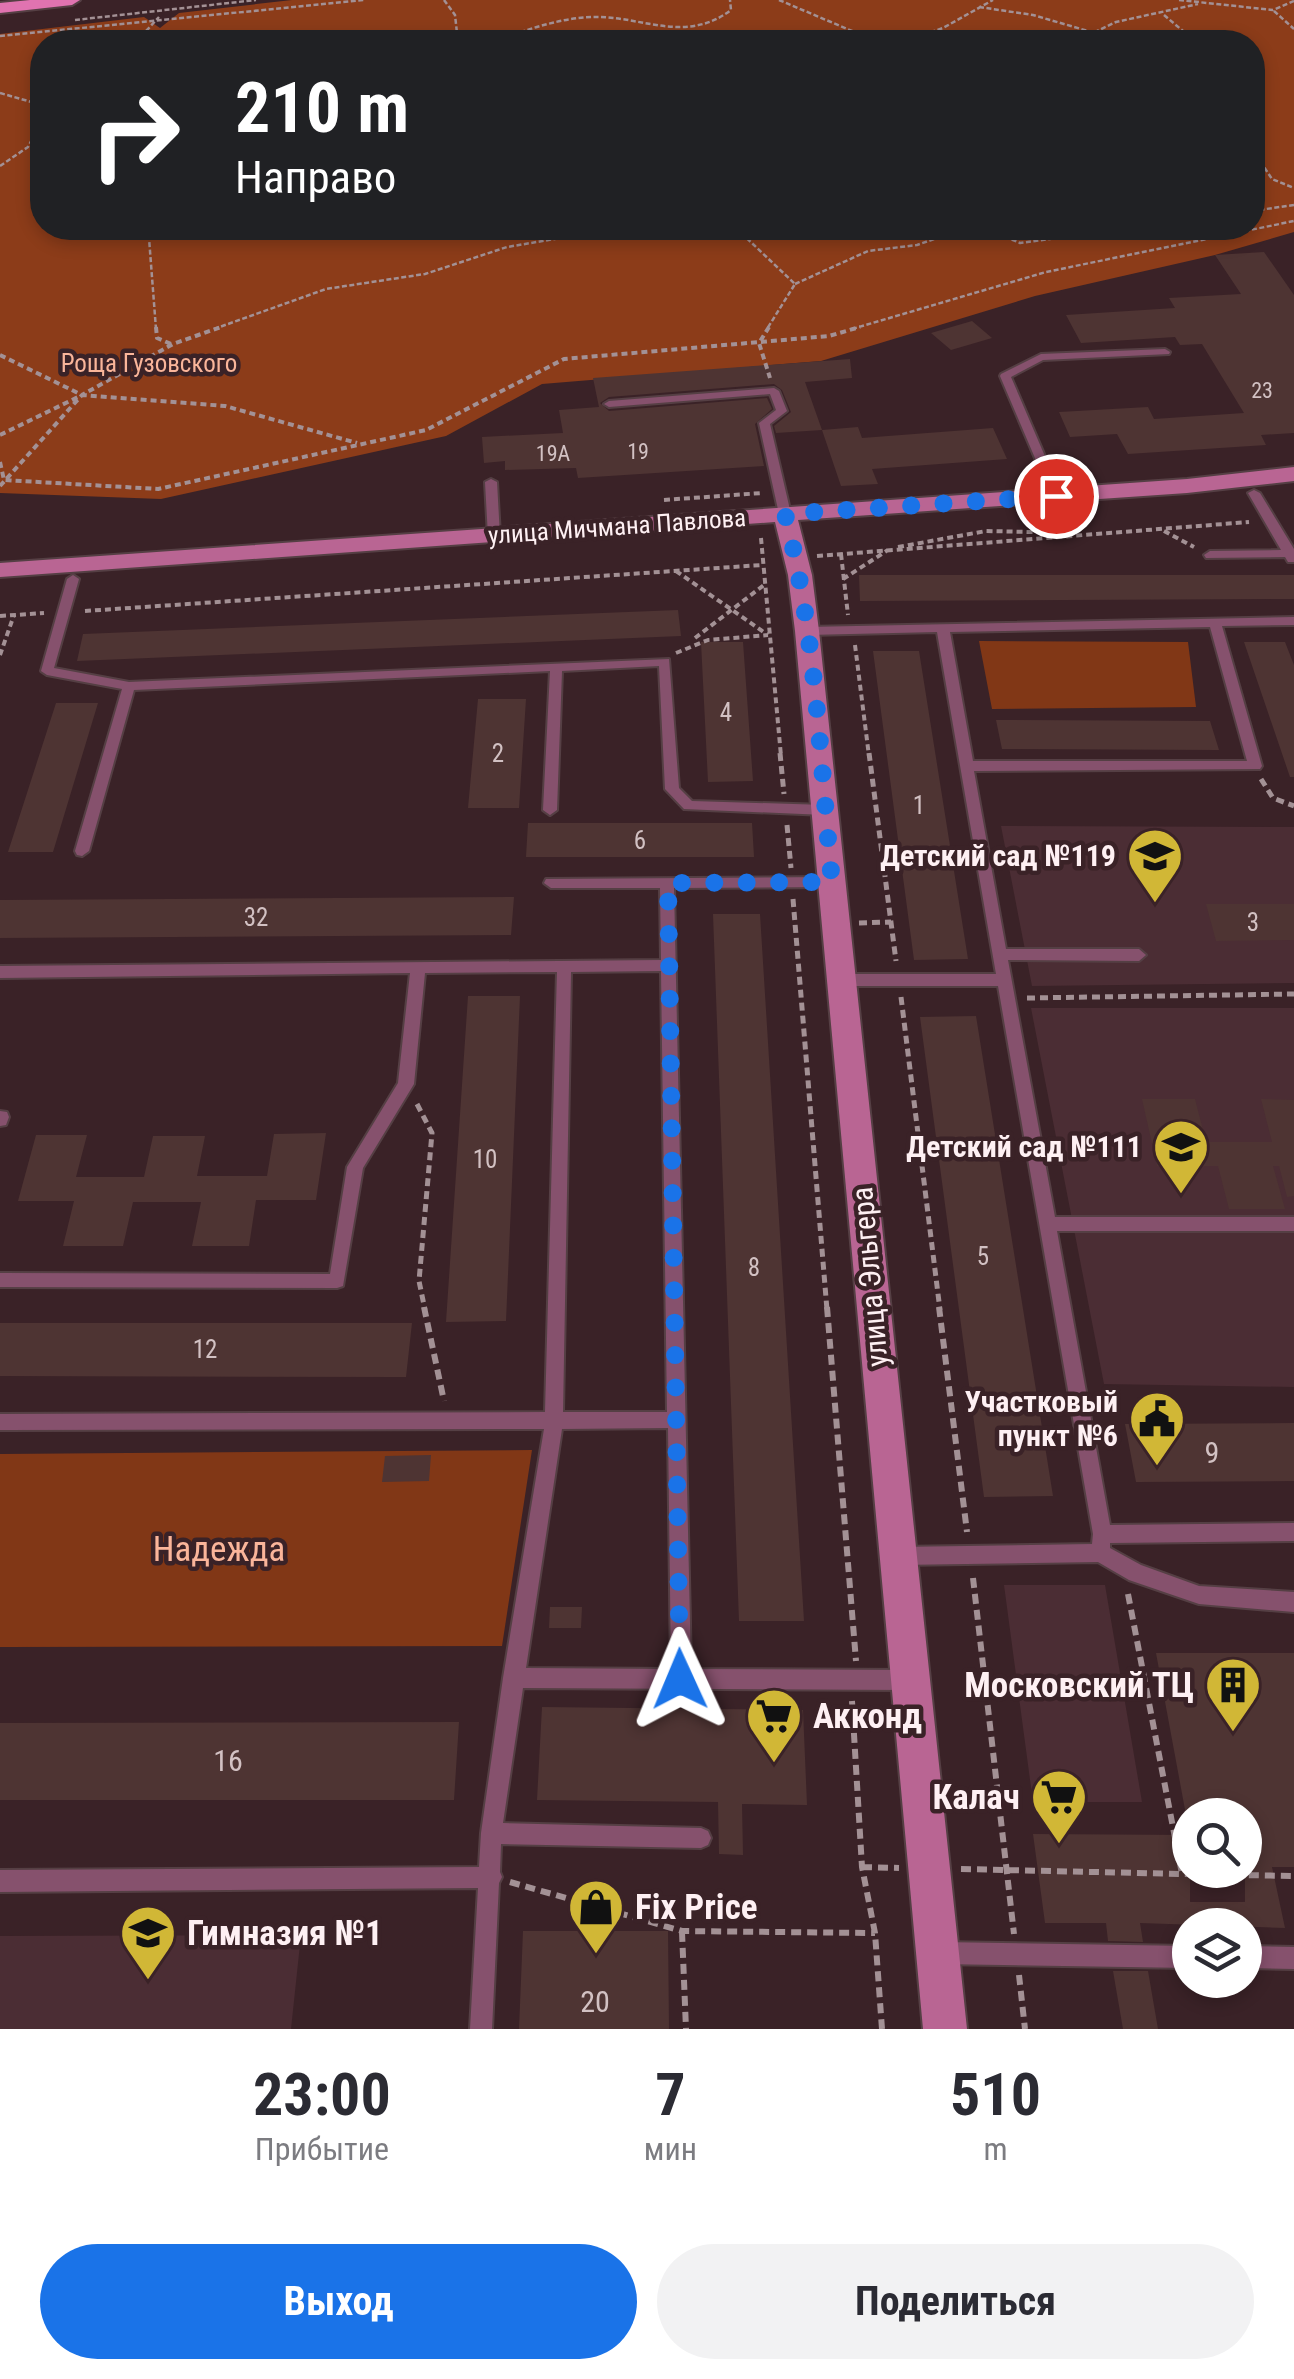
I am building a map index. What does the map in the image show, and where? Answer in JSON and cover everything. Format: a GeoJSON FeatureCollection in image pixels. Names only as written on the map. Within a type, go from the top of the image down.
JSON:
{"type":"FeatureCollection","features":[{"type":"Feature","properties":{"kind":"main road"},"geometry":{"type":"LineString","coordinates":[[0,8],[72,0]]}},
{"type":"Feature","properties":{"kind":"main road","name":"улица Мичмана Павлова"},"geometry":{"type":"LineString","coordinates":[[1250,487],[1294,474]]}},
{"type":"Feature","properties":{"kind":"main road","name":"улица Мичмана Павлова"},"geometry":{"type":"LineString","coordinates":[[0,584],[75,572],[1250,487],[1294,488]]}},
{"type":"Feature","properties":{"kind":"main road","name":"улица Эльгера"},"geometry":{"type":"LineString","coordinates":[[787,520],[807,631],[945,2029]]}},
{"type":"Feature","properties":{"kind":"main road","name":"улица Мичмана Павлова"},"geometry":{"type":"LineString","coordinates":[[0,570],[75,572]]}},
{"type":"Feature","properties":{"kind":"lane"},"geometry":{"type":"LineString","coordinates":[[1059,501],[1005,376],[1042,357],[1165,352]]}},
{"type":"Feature","properties":{"kind":"lane"},"geometry":{"type":"LineString","coordinates":[[610,404],[774,391],[782,411],[764,423],[787,520]]}},
{"type":"Feature","properties":{"kind":"lane"},"geometry":{"type":"LineString","coordinates":[[491,482],[494,542]]}},
{"type":"Feature","properties":{"kind":"lane"},"geometry":{"type":"LineString","coordinates":[[1250,487],[1292,556]]}},
{"type":"Feature","properties":{"kind":"lane"},"geometry":{"type":"LineString","coordinates":[[1210,555],[1292,556]]}},
{"type":"Feature","properties":{"kind":"lane"},"geometry":{"type":"LineString","coordinates":[[75,572],[47,671],[129,686],[665,662],[672,789],[689,806],[825,810]]}},
{"type":"Feature","properties":{"kind":"lane"},"geometry":{"type":"LineString","coordinates":[[807,631],[1294,621]]}},
{"type":"Feature","properties":{"kind":"lane"},"geometry":{"type":"LineString","coordinates":[[970,766],[1255,766],[1214,624]]}},
{"type":"Feature","properties":{"kind":"lane"},"geometry":{"type":"LineString","coordinates":[[943,629],[970,766],[1101,1544],[1122,1565],[1199,1596],[1294,1602]]}},
{"type":"Feature","properties":{"kind":"lane"},"geometry":{"type":"LineString","coordinates":[[550,810],[556,668]]}},
{"type":"Feature","properties":{"kind":"lane"},"geometry":{"type":"LineString","coordinates":[[82,851],[129,686]]}},
{"type":"Feature","properties":{"kind":"lane"},"geometry":{"type":"LineString","coordinates":[[551,884],[832,882]]}},
{"type":"Feature","properties":{"kind":"lane"},"geometry":{"type":"LineString","coordinates":[[668,883],[680,1679]]}},
{"type":"Feature","properties":{"kind":"lane"},"geometry":{"type":"LineString","coordinates":[[1000,954],[1140,955]]}},
{"type":"Feature","properties":{"kind":"lane"},"geometry":{"type":"LineString","coordinates":[[0,972],[669,965]]}},
{"type":"Feature","properties":{"kind":"lane"},"geometry":{"type":"LineString","coordinates":[[481,2029],[492,1833],[554,1422],[564,967]]}},
{"type":"Feature","properties":{"kind":"lane"},"geometry":{"type":"LineString","coordinates":[[0,1280],[337,1281],[355,1167],[406,1084],[418,969]]}},
{"type":"Feature","properties":{"kind":"lane"},"geometry":{"type":"LineString","coordinates":[[842,980],[1004,980]]}},
{"type":"Feature","properties":{"kind":"lane"},"geometry":{"type":"LineString","coordinates":[[1047,1224],[1294,1224]]}},
{"type":"Feature","properties":{"kind":"lane"},"geometry":{"type":"LineString","coordinates":[[0,1422],[676,1420]]}},
{"type":"Feature","properties":{"kind":"lane"},"geometry":{"type":"LineString","coordinates":[[897,1556],[1294,1532]]}},
{"type":"Feature","properties":{"kind":"lane"},"geometry":{"type":"LineString","coordinates":[[514,1678],[910,1680]]}},
{"type":"Feature","properties":{"kind":"lane"},"geometry":{"type":"LineString","coordinates":[[492,1833],[701,1838]]}},
{"type":"Feature","properties":{"kind":"lane"},"geometry":{"type":"LineString","coordinates":[[0,1881],[491,1877]]}},
{"type":"Feature","properties":{"kind":"lane"},"geometry":{"type":"LineString","coordinates":[[938,1953],[1172,1956]]}},
{"type":"Feature","properties":{"kind":"lane"},"geometry":{"type":"LineString","coordinates":[[1262,1957],[1294,1958]]}},
{"type":"Feature","properties":{"kind":"path"},"geometry":{"type":"LineString","coordinates":[[73,20],[256,0]]}},
{"type":"Feature","properties":{"kind":"path"},"geometry":{"type":"LineString","coordinates":[[53,30],[364,0]]}},
{"type":"Feature","properties":{"kind":"path"},"geometry":{"type":"LineString","coordinates":[[444,0],[456,15],[457,30]]}},
{"type":"Feature","properties":{"kind":"path"},"geometry":{"type":"LineString","coordinates":[[524,30],[599,17],[656,25],[706,24],[722,20],[731,10],[730,0]]}},
{"type":"Feature","properties":{"kind":"path"},"geometry":{"type":"LineString","coordinates":[[779,0],[850,30]]}},
{"type":"Feature","properties":{"kind":"path"},"geometry":{"type":"LineString","coordinates":[[936,30],[993,0]]}},
{"type":"Feature","properties":{"kind":"path"},"geometry":{"type":"LineString","coordinates":[[1179,0],[1273,10],[1294,2]]}},
{"type":"Feature","properties":{"kind":"path"},"geometry":{"type":"LineString","coordinates":[[1093,30],[1164,16],[1198,4]]}},
{"type":"Feature","properties":{"kind":"path"},"geometry":{"type":"LineString","coordinates":[[980,8],[1033,15],[1085,30]]}},
{"type":"Feature","properties":{"kind":"path"},"geometry":{"type":"LineString","coordinates":[[147,30],[164,10]]}},
{"type":"Feature","properties":{"kind":"path"},"geometry":{"type":"LineString","coordinates":[[1273,10],[1294,29]]}},
{"type":"Feature","properties":{"kind":"path"},"geometry":{"type":"LineString","coordinates":[[1164,16],[1181,30]]}},
{"type":"Feature","properties":{"kind":"path"},"geometry":{"type":"LineString","coordinates":[[0,36],[30,33]]}},
{"type":"Feature","properties":{"kind":"path"},"geometry":{"type":"LineString","coordinates":[[0,93],[30,102]]}},
{"type":"Feature","properties":{"kind":"path"},"geometry":{"type":"LineString","coordinates":[[0,166],[30,142]]}},
{"type":"Feature","properties":{"kind":"path"},"geometry":{"type":"LineString","coordinates":[[1265,168],[1272,178],[1294,188]]}},
{"type":"Feature","properties":{"kind":"path"},"geometry":{"type":"LineString","coordinates":[[1265,208],[1294,205]]}},
{"type":"Feature","properties":{"kind":"path"},"geometry":{"type":"LineString","coordinates":[[1265,227],[1294,221]]}},
{"type":"Feature","properties":{"kind":"path"},"geometry":{"type":"LineString","coordinates":[[150,240],[156,338],[173,344]]}},
{"type":"Feature","properties":{"kind":"path"},"geometry":{"type":"LineString","coordinates":[[0,435],[173,344],[326,289],[425,274],[507,248],[552,240]]}},
{"type":"Feature","properties":{"kind":"path"},"geometry":{"type":"LineString","coordinates":[[749,240],[795,284]]}},
{"type":"Feature","properties":{"kind":"path"},"geometry":{"type":"LineString","coordinates":[[774,391],[760,342],[795,284],[868,251],[917,246],[933,240]]}},
{"type":"Feature","properties":{"kind":"path"},"geometry":{"type":"LineString","coordinates":[[1011,240],[1020,244],[1048,240]]}},
{"type":"Feature","properties":{"kind":"path"},"geometry":{"type":"LineString","coordinates":[[1,482],[158,489],[426,430],[564,359],[829,336],[1046,272],[1202,240]]}},
{"type":"Feature","properties":{"kind":"path"},"geometry":{"type":"LineString","coordinates":[[0,355],[82,395],[225,406],[360,444]]}},
{"type":"Feature","properties":{"kind":"path"},"geometry":{"type":"LineString","coordinates":[[1,482],[82,395]]}},
{"type":"Feature","properties":{"kind":"path"},"geometry":{"type":"LineString","coordinates":[[0,462],[1,482]]}},
{"type":"Feature","properties":{"kind":"path"},"geometry":{"type":"LineString","coordinates":[[658,500],[769,492]]}},
{"type":"Feature","properties":{"kind":"path"},"geometry":{"type":"LineString","coordinates":[[809,557],[1263,521]]}},
{"type":"Feature","properties":{"kind":"path"},"geometry":{"type":"LineString","coordinates":[[844,579],[889,550],[940,534],[1029,528],[1088,534]]}},
{"type":"Feature","properties":{"kind":"path"},"geometry":{"type":"LineString","coordinates":[[1161,530],[1210,555]]}},
{"type":"Feature","properties":{"kind":"path"},"geometry":{"type":"LineString","coordinates":[[761,538],[784,803]]}},
{"type":"Feature","properties":{"kind":"path"},"geometry":{"type":"LineString","coordinates":[[841,554],[849,624]]}},
{"type":"Feature","properties":{"kind":"path"},"geometry":{"type":"LineString","coordinates":[[74,611],[762,565]]}},
{"type":"Feature","properties":{"kind":"path"},"geometry":{"type":"LineString","coordinates":[[675,571],[768,635]]}},
{"type":"Feature","properties":{"kind":"path"},"geometry":{"type":"LineString","coordinates":[[665,662],[764,584]]}},
{"type":"Feature","properties":{"kind":"path"},"geometry":{"type":"LineString","coordinates":[[0,616],[56,613]]}},
{"type":"Feature","properties":{"kind":"path"},"geometry":{"type":"LineString","coordinates":[[0,655],[14,615]]}},
{"type":"Feature","properties":{"kind":"path"},"geometry":{"type":"LineString","coordinates":[[854,634],[898,971]]}},
{"type":"Feature","properties":{"kind":"path"},"geometry":{"type":"LineString","coordinates":[[693,640],[768,635]]}},
{"type":"Feature","properties":{"kind":"path"},"geometry":{"type":"LineString","coordinates":[[1255,766],[1271,798],[1283,806],[1294,806]]}},
{"type":"Feature","properties":{"kind":"path"},"geometry":{"type":"LineString","coordinates":[[786,817],[791,876]]}},
{"type":"Feature","properties":{"kind":"path"},"geometry":{"type":"LineString","coordinates":[[793,895],[856,1651]]}},
{"type":"Feature","properties":{"kind":"path"},"geometry":{"type":"LineString","coordinates":[[853,923],[891,922]]}},
{"type":"Feature","properties":{"kind":"path"},"geometry":{"type":"LineString","coordinates":[[900,988],[968,1541]]}},
{"type":"Feature","properties":{"kind":"path"},"geometry":{"type":"LineString","coordinates":[[1008,999],[1294,994]]}},
{"type":"Feature","properties":{"kind":"path"},"geometry":{"type":"LineString","coordinates":[[406,1084],[432,1133],[418,1281],[449,1421]]}},
{"type":"Feature","properties":{"kind":"path"},"geometry":{"type":"LineString","coordinates":[[1122,1565],[1172,1822]]}},
{"type":"Feature","properties":{"kind":"path"},"geometry":{"type":"LineString","coordinates":[[972,1566],[1014,1936]]}},
{"type":"Feature","properties":{"kind":"path"},"geometry":{"type":"LineString","coordinates":[[851,1715],[862,1867],[875,1933],[882,2029]]}},
{"type":"Feature","properties":{"kind":"path"},"geometry":{"type":"LineString","coordinates":[[862,1867],[904,1868]]}},
{"type":"Feature","properties":{"kind":"path"},"geometry":{"type":"LineString","coordinates":[[948,1869],[1172,1874]]}},
{"type":"Feature","properties":{"kind":"path"},"geometry":{"type":"LineString","coordinates":[[1262,1875],[1294,1876]]}},
{"type":"Feature","properties":{"kind":"path"},"geometry":{"type":"LineString","coordinates":[[491,1877],[682,1931],[875,1933]]}},
{"type":"Feature","properties":{"kind":"path"},"geometry":{"type":"LineString","coordinates":[[682,1931],[686,2029]]}},
{"type":"Feature","properties":{"kind":"path"},"geometry":{"type":"LineString","coordinates":[[1018,1967],[1025,2029]]}},
{"type":"Feature","properties":{"kind":"shaded area","name":"Детский сад №119"},"geometry":{"type":"Polygon","coordinates":[[[1001,826],[1294,827],[1294,983],[1032,986],[1001,826]]]}},
{"type":"Feature","properties":{"kind":"shaded area","name":"Детский сад №111"},"geometry":{"type":"Polygon","coordinates":[[[1031,1008],[1294,1008],[1294,1387],[1104,1384],[1031,1008]]]}},
{"type":"Feature","properties":{"kind":"shaded area"},"geometry":{"type":"Polygon","coordinates":[[[1004,1585],[1105,1585],[1142,1802],[1033,1802],[1004,1585]]]}},
{"type":"Feature","properties":{"kind":"shaded area","name":"Гимназия №1"},"geometry":{"type":"Polygon","coordinates":[[[301,1935],[291,2029],[0,2029],[0,1936],[301,1935]]]}},
{"type":"Feature","properties":{"kind":"green space","name":"Роща Гузовского"},"geometry":{"type":"Polygon","coordinates":[[[292,0],[1294,0],[1294,232],[1215,255],[1035,296],[821,361],[542,384],[446,436],[161,499],[0,493],[0,34],[30,30],[30,240],[1265,240],[1265,30],[34,30],[144,17],[160,28],[179,13],[292,0]]]}},
{"type":"Feature","properties":{"kind":"green space"},"geometry":{"type":"Polygon","coordinates":[[[979,641],[1188,642],[1196,707],[992,709],[979,641]]]}},
{"type":"Feature","properties":{"kind":"green space","name":"Надежда"},"geometry":{"type":"Polygon","coordinates":[[[532,1450],[502,1646],[0,1647],[0,1454],[532,1450]]]}},
{"type":"Feature","properties":{"kind":"building"},"geometry":{"type":"Polygon","coordinates":[[[1264,252],[1294,295],[1294,433],[1261,435],[1266,445],[1128,454],[1117,434],[1070,437],[1059,412],[1148,407],[1154,419],[1244,413],[1202,344],[1180,345],[1175,337],[1081,343],[1066,315],[1175,308],[1169,298],[1241,294],[1215,255],[1264,252]]]}},
{"type":"Feature","properties":{"kind":"building"},"geometry":{"type":"Polygon","coordinates":[[[972,321],[992,338],[951,350],[931,333],[972,321]]]}},
{"type":"Feature","properties":{"kind":"building"},"geometry":{"type":"Polygon","coordinates":[[[850,359],[852,378],[805,382],[822,430],[776,433],[774,426],[791,412],[782,390],[774,384],[609,397],[600,403],[609,411],[767,398],[772,409],[755,424],[764,466],[578,478],[576,468],[505,470],[505,461],[484,463],[482,437],[563,433],[559,410],[599,407],[593,378],[850,359]]]}},
{"type":"Feature","properties":{"kind":"building"},"geometry":{"type":"Polygon","coordinates":[[[858,427],[862,438],[993,428],[1007,459],[872,469],[878,484],[841,486],[822,430],[858,427]]]}},
{"type":"Feature","properties":{"kind":"building"},"geometry":{"type":"Polygon","coordinates":[[[859,575],[1294,575],[1294,599],[860,601],[859,575]]]}},
{"type":"Feature","properties":{"kind":"building"},"geometry":{"type":"Polygon","coordinates":[[[678,610],[681,636],[77,661],[83,634],[678,610]]]}},
{"type":"Feature","properties":{"kind":"building"},"geometry":{"type":"Polygon","coordinates":[[[701,642],[743,642],[753,781],[708,782],[701,642]]]}},
{"type":"Feature","properties":{"kind":"building"},"geometry":{"type":"Polygon","coordinates":[[[1244,642],[1285,642],[1294,665],[1294,777],[1290,777],[1244,642]]]}},
{"type":"Feature","properties":{"kind":"building"},"geometry":{"type":"Polygon","coordinates":[[[873,651],[919,651],[968,959],[914,960],[873,651]]]}},
{"type":"Feature","properties":{"kind":"building"},"geometry":{"type":"Polygon","coordinates":[[[478,699],[526,699],[519,808],[468,808],[478,699]]]}},
{"type":"Feature","properties":{"kind":"building"},"geometry":{"type":"Polygon","coordinates":[[[56,703],[98,703],[53,852],[8,852],[56,703]]]}},
{"type":"Feature","properties":{"kind":"building"},"geometry":{"type":"Polygon","coordinates":[[[996,720],[1210,721],[1219,750],[1002,749],[996,720]]]}},
{"type":"Feature","properties":{"kind":"building"},"geometry":{"type":"Polygon","coordinates":[[[528,823],[752,823],[754,857],[526,857],[528,823]]]}},
{"type":"Feature","properties":{"kind":"building"},"geometry":{"type":"Polygon","coordinates":[[[514,897],[511,935],[0,938],[0,900],[514,897]]]}},
{"type":"Feature","properties":{"kind":"building"},"geometry":{"type":"Polygon","coordinates":[[[1206,904],[1294,904],[1294,940],[1216,941],[1206,904]]]}},
{"type":"Feature","properties":{"kind":"building"},"geometry":{"type":"Polygon","coordinates":[[[713,914],[760,914],[804,1621],[739,1621],[713,914]]]}},
{"type":"Feature","properties":{"kind":"building"},"geometry":{"type":"Polygon","coordinates":[[[468,996],[520,996],[506,1321],[446,1322],[468,996]]]}},
{"type":"Feature","properties":{"kind":"building"},"geometry":{"type":"Polygon","coordinates":[[[976,1016],[1053,1496],[984,1497],[920,1017],[976,1016]]]}},
{"type":"Feature","properties":{"kind":"building"},"geometry":{"type":"Polygon","coordinates":[[[1142,1099],[1195,1099],[1206,1142],[1272,1142],[1261,1099],[1294,1100],[1294,1196],[1287,1197],[1279,1166],[1273,1166],[1285,1209],[1229,1209],[1218,1166],[1157,1166],[1142,1099]]]}},
{"type":"Feature","properties":{"kind":"building"},"geometry":{"type":"Polygon","coordinates":[[[326,1133],[316,1200],[256,1200],[249,1246],[192,1246],[201,1202],[133,1202],[123,1246],[63,1246],[74,1201],[18,1201],[36,1135],[87,1135],[76,1177],[144,1177],[153,1136],[205,1136],[197,1176],[267,1176],[274,1134],[326,1133]]]}},
{"type":"Feature","properties":{"kind":"building"},"geometry":{"type":"Polygon","coordinates":[[[0,1323],[412,1323],[406,1377],[0,1376],[0,1323]]]}},
{"type":"Feature","properties":{"kind":"building"},"geometry":{"type":"Polygon","coordinates":[[[1294,1423],[1294,1481],[1136,1482],[1125,1424],[1294,1423]]]}},
{"type":"Feature","properties":{"kind":"building"},"geometry":{"type":"Polygon","coordinates":[[[431,1455],[429,1481],[382,1482],[385,1456],[431,1455]]]}},
{"type":"Feature","properties":{"kind":"building"},"geometry":{"type":"Polygon","coordinates":[[[550,1607],[582,1607],[581,1628],[549,1628],[550,1607]]]}},
{"type":"Feature","properties":{"kind":"building"},"geometry":{"type":"Polygon","coordinates":[[[1156,1653],[1294,1653],[1294,1867],[1272,1867],[1285,1928],[1262,1927],[1262,1908],[1172,1908],[1172,1924],[1140,1923],[1143,1942],[1108,1941],[1106,1923],[1045,1923],[1033,1834],[1172,1835],[1172,1888],[1190,1888],[1190,1902],[1245,1902],[1245,1888],[1262,1888],[1262,1798],[1183,1798],[1156,1653]]]}},
{"type":"Feature","properties":{"kind":"building"},"geometry":{"type":"Polygon","coordinates":[[[542,1707],[803,1710],[807,1805],[742,1804],[743,1855],[719,1854],[718,1802],[537,1800],[542,1707]]]}},
{"type":"Feature","properties":{"kind":"building"},"geometry":{"type":"Polygon","coordinates":[[[459,1722],[454,1800],[0,1800],[0,1723],[459,1722]]]}},
{"type":"Feature","properties":{"kind":"building"},"geometry":{"type":"Polygon","coordinates":[[[523,1931],[668,1931],[669,2029],[519,2029],[523,1931]]]}},
{"type":"Feature","properties":{"kind":"building"},"geometry":{"type":"Polygon","coordinates":[[[1113,1971],[1148,1971],[1158,2029],[1123,2029],[1113,1971]]]}},
{"type":"Feature","properties":{"kind":"place","name":"Детский сад №119"},"geometry":{"type":"Point","coordinates":[1155,905]}},
{"type":"Feature","properties":{"kind":"place","name":"Детский сад №111"},"geometry":{"type":"Point","coordinates":[1181,1196]}},
{"type":"Feature","properties":{"kind":"place","name":"Участковый пункт №6"},"geometry":{"type":"Point","coordinates":[1157,1468]}},
{"type":"Feature","properties":{"kind":"place","name":"Московский ТЦ"},"geometry":{"type":"Point","coordinates":[1233,1734]}},
{"type":"Feature","properties":{"kind":"place","name":"Акконд"},"geometry":{"type":"Point","coordinates":[774,1765]}},
{"type":"Feature","properties":{"kind":"place","name":"Калач"},"geometry":{"type":"Point","coordinates":[1059,1846]}},
{"type":"Feature","properties":{"kind":"place","name":"Fix Price"},"geometry":{"type":"Point","coordinates":[596,1956]}},
{"type":"Feature","properties":{"kind":"place","name":"Гимназия №1"},"geometry":{"type":"Point","coordinates":[148,1982]}},
{"type":"Feature","properties":{"kind":"route"},"geometry":{"type":"LineString","coordinates":[[680,1679],[668,883],[832,882],[800,575],[785,514],[1056,496]]}}]}
